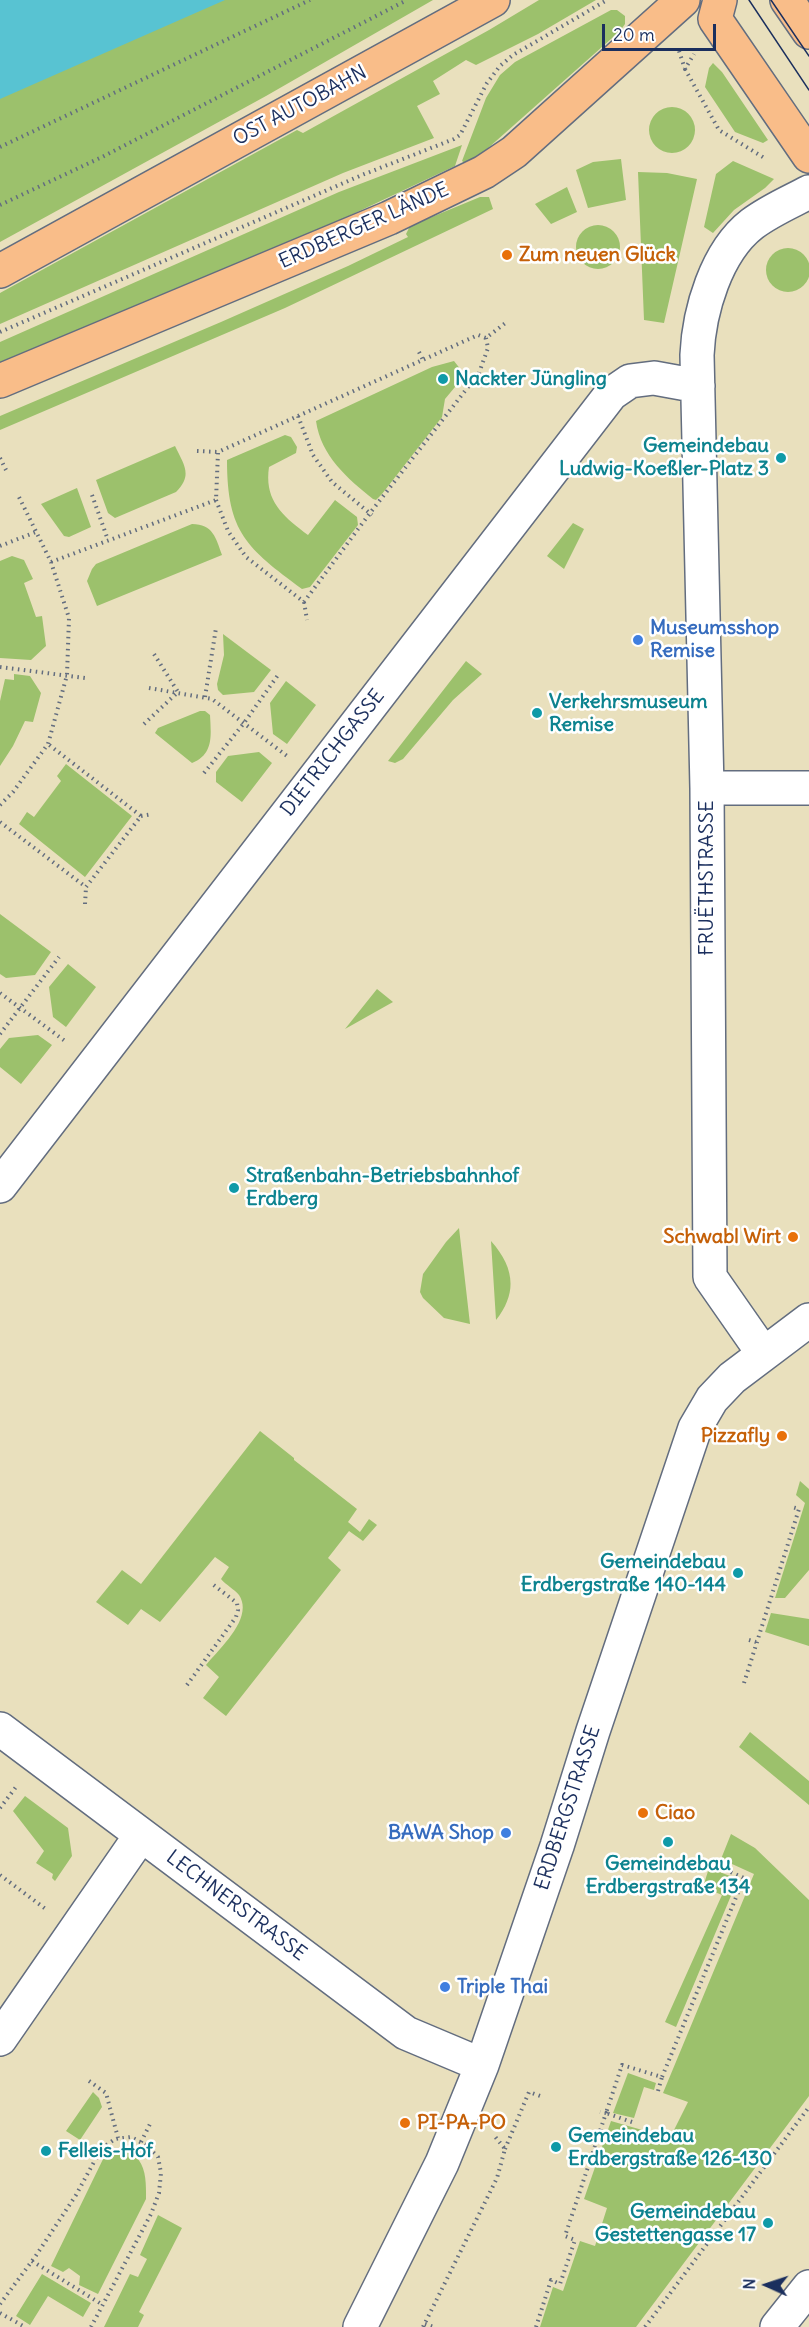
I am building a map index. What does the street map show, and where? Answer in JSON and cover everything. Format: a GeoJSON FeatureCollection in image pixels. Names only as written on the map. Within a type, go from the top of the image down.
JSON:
{"type":"FeatureCollection","features":[{"type":"Feature","properties":{"kind":"main road","name":"OST AUTOBAHN"},"geometry":{"type":"LineString","coordinates":[[0,271],[493,0]]}},
{"type":"Feature","properties":{"kind":"main road","name":"ERDBERGER LÄNDE"},"geometry":{"type":"LineString","coordinates":[[0,381],[389,218],[484,172],[514,152],[683,0]]}},
{"type":"Feature","properties":{"kind":"main road"},"geometry":{"type":"LineString","coordinates":[[720,0],[715,19],[809,156]]}},
{"type":"Feature","properties":{"kind":"main road"},"geometry":{"type":"LineString","coordinates":[[787,0],[809,32]]}},
{"type":"Feature","properties":{"kind":"street","name":"FRUËTHSTRASSE"},"geometry":{"type":"LineString","coordinates":[[763,1353],[710,1277],[706,788],[697,346],[702,311],[726,256],[736,240],[751,225],[770,212],[806,194]]}},
{"type":"Feature","properties":{"kind":"street","name":"DIETRICHGASSE"},"geometry":{"type":"LineString","coordinates":[[0,1186],[611,394],[630,381],[654,378],[698,386]]}},
{"type":"Feature","properties":{"kind":"street"},"geometry":{"type":"LineString","coordinates":[[706,788],[809,788]]}},
{"type":"Feature","properties":{"kind":"street","name":"ERDBERGSTRASSE"},"geometry":{"type":"LineString","coordinates":[[360,2327],[441,2163],[482,2065],[557,1846],[694,1428],[712,1399],[732,1378],[809,1320]]}},
{"type":"Feature","properties":{"kind":"street","name":"LECHNERSTRASSE"},"geometry":{"type":"LineString","coordinates":[[0,1729],[406,2033],[482,2065]]}},
{"type":"Feature","properties":{"kind":"street"},"geometry":{"type":"LineString","coordinates":[[0,2039],[141,1835]]}},
{"type":"Feature","properties":{"kind":"street"},"geometry":{"type":"LineString","coordinates":[[777,2327],[809,2287]]}},
{"type":"Feature","properties":{"kind":"path"},"geometry":{"type":"LineString","coordinates":[[0,147],[310,0]]}},
{"type":"Feature","properties":{"kind":"path"},"geometry":{"type":"LineString","coordinates":[[0,205],[102,157],[407,0]]}},
{"type":"Feature","properties":{"kind":"path"},"geometry":{"type":"LineString","coordinates":[[0,332],[362,175],[454,139],[460,135],[487,83],[513,55],[607,0]]}},
{"type":"Feature","properties":{"kind":"path"},"geometry":{"type":"LineString","coordinates":[[684,69],[719,130],[778,167],[806,194]]}},
{"type":"Feature","properties":{"kind":"path"},"geometry":{"type":"LineString","coordinates":[[486,338],[508,321]]}},
{"type":"Feature","properties":{"kind":"path"},"geometry":{"type":"LineString","coordinates":[[197,451],[218,452],[478,335],[486,338]]}},
{"type":"Feature","properties":{"kind":"path"},"geometry":{"type":"LineString","coordinates":[[304,602],[479,373],[488,348],[486,338]]}},
{"type":"Feature","properties":{"kind":"path"},"geometry":{"type":"LineString","coordinates":[[419,352],[423,360]]}},
{"type":"Feature","properties":{"kind":"path"},"geometry":{"type":"LineString","coordinates":[[313,400],[316,408]]}},
{"type":"Feature","properties":{"kind":"path"},"geometry":{"type":"LineString","coordinates":[[298,416],[313,455],[332,482],[371,514]]}},
{"type":"Feature","properties":{"kind":"path"},"geometry":{"type":"LineString","coordinates":[[218,452],[216,500],[228,531],[246,557],[304,602],[307,620]]}},
{"type":"Feature","properties":{"kind":"path"},"geometry":{"type":"LineString","coordinates":[[0,458],[6,470]]}},
{"type":"Feature","properties":{"kind":"path"},"geometry":{"type":"LineString","coordinates":[[92,495],[108,540]]}},
{"type":"Feature","properties":{"kind":"path"},"geometry":{"type":"LineString","coordinates":[[0,805],[13,792],[48,744],[67,675],[69,618],[51,562],[19,497]]}},
{"type":"Feature","properties":{"kind":"path"},"geometry":{"type":"LineString","coordinates":[[51,562],[216,500]]}},
{"type":"Feature","properties":{"kind":"path"},"geometry":{"type":"LineString","coordinates":[[0,546],[36,532]]}},
{"type":"Feature","properties":{"kind":"path"},"geometry":{"type":"LineString","coordinates":[[206,697],[216,628]]}},
{"type":"Feature","properties":{"kind":"path"},"geometry":{"type":"LineString","coordinates":[[154,654],[178,692]]}},
{"type":"Feature","properties":{"kind":"path"},"geometry":{"type":"LineString","coordinates":[[0,667],[85,678]]}},
{"type":"Feature","properties":{"kind":"path"},"geometry":{"type":"LineString","coordinates":[[204,773],[278,675]]}},
{"type":"Feature","properties":{"kind":"path"},"geometry":{"type":"LineString","coordinates":[[149,688],[212,699],[314,777]]}},
{"type":"Feature","properties":{"kind":"path"},"geometry":{"type":"LineString","coordinates":[[144,724],[178,692]]}},
{"type":"Feature","properties":{"kind":"path"},"geometry":{"type":"LineString","coordinates":[[48,744],[141,816]]}},
{"type":"Feature","properties":{"kind":"path"},"geometry":{"type":"LineString","coordinates":[[86,904],[86,887],[141,816],[152,814]]}},
{"type":"Feature","properties":{"kind":"path"},"geometry":{"type":"LineString","coordinates":[[0,822],[86,887]]}},
{"type":"Feature","properties":{"kind":"path"},"geometry":{"type":"LineString","coordinates":[[0,1034],[59,957]]}},
{"type":"Feature","properties":{"kind":"path"},"geometry":{"type":"LineString","coordinates":[[0,993],[94,1063]]}},
{"type":"Feature","properties":{"kind":"path"},"geometry":{"type":"LineString","coordinates":[[744,1683],[799,1509],[792,1507]]}},
{"type":"Feature","properties":{"kind":"path"},"geometry":{"type":"LineString","coordinates":[[187,1686],[236,1617],[238,1610],[237,1603],[211,1583]]}},
{"type":"Feature","properties":{"kind":"path"},"geometry":{"type":"LineString","coordinates":[[749,1640],[756,1642]]}},
{"type":"Feature","properties":{"kind":"path"},"geometry":{"type":"LineString","coordinates":[[658,2091],[744,1878],[710,1863]]}},
{"type":"Feature","properties":{"kind":"path"},"geometry":{"type":"LineString","coordinates":[[0,1875],[74,1931]]}},
{"type":"Feature","properties":{"kind":"path"},"geometry":{"type":"LineString","coordinates":[[535,2324],[551,2280],[560,2284],[575,2240],[565,2236],[580,2182],[622,2065],[662,2077]]}},
{"type":"Feature","properties":{"kind":"path"},"geometry":{"type":"LineString","coordinates":[[88,2081],[106,2093],[118,2138]]}},
{"type":"Feature","properties":{"kind":"path"},"geometry":{"type":"LineString","coordinates":[[434,2327],[424,2326],[497,2178],[505,2148],[529,2092],[540,2096]]}},
{"type":"Feature","properties":{"kind":"path"},"geometry":{"type":"LineString","coordinates":[[645,2327],[809,2107]]}},
{"type":"Feature","properties":{"kind":"path"},"geometry":{"type":"LineString","coordinates":[[600,2112],[632,2122]]}},
{"type":"Feature","properties":{"kind":"path"},"geometry":{"type":"LineString","coordinates":[[141,2142],[150,2124]]}},
{"type":"Feature","properties":{"kind":"path"},"geometry":{"type":"LineString","coordinates":[[491,2132],[505,2148]]}},
{"type":"Feature","properties":{"kind":"path"},"geometry":{"type":"LineString","coordinates":[[0,2304],[76,2195],[101,2149],[118,2138],[131,2137],[141,2142],[158,2157],[161,2173],[159,2193],[151,2214],[91,2327]]}},
{"type":"Feature","properties":{"kind":"path"},"geometry":{"type":"LineString","coordinates":[[92,2148],[101,2149]]}},
{"type":"Feature","properties":{"kind":"path"},"geometry":{"type":"LineString","coordinates":[[32,2261],[103,2305]]}},
{"type":"Feature","properties":{"kind":"path"},"geometry":{"type":"LineString","coordinates":[[0,2313],[25,2327]]}},
{"type":"Feature","properties":{"kind":"green space"},"geometry":{"type":"Polygon","coordinates":[[[211,0],[433,0],[266,96],[0,242],[0,94],[211,0]]]}},
{"type":"Feature","properties":{"kind":"green space"},"geometry":{"type":"Polygon","coordinates":[[[539,0],[596,0],[538,34],[476,65],[466,60],[433,81],[440,94],[417,106],[434,138],[343,173],[0,324],[0,293],[297,130],[303,133],[539,0]]]}},
{"type":"Feature","properties":{"kind":"green space"},"geometry":{"type":"Polygon","coordinates":[[[611,10],[617,10],[625,16],[625,24],[620,31],[487,149],[466,164],[462,161],[486,98],[500,75],[515,62],[611,10]]]}},
{"type":"Feature","properties":{"kind":"green space"},"geometry":{"type":"Polygon","coordinates":[[[713,63],[722,72],[768,140],[763,143],[735,132],[705,87],[709,68],[713,63]]]}},
{"type":"Feature","properties":{"kind":"green space"},"geometry":{"type":"Polygon","coordinates":[[[672,107],[688,114],[695,130],[688,146],[672,153],[656,146],[649,130],[656,114],[672,107]]]}},
{"type":"Feature","properties":{"kind":"green space"},"geometry":{"type":"Polygon","coordinates":[[[462,145],[455,166],[232,271],[0,369],[0,342],[339,192],[462,145]]]}},
{"type":"Feature","properties":{"kind":"green space"},"geometry":{"type":"Polygon","coordinates":[[[621,159],[626,200],[588,208],[576,170],[593,162],[621,159]]]}},
{"type":"Feature","properties":{"kind":"green space"},"geometry":{"type":"Polygon","coordinates":[[[733,161],[774,179],[734,210],[713,233],[704,227],[716,174],[733,161]]]}},
{"type":"Feature","properties":{"kind":"green space"},"geometry":{"type":"Polygon","coordinates":[[[638,172],[667,173],[697,179],[664,323],[644,320],[638,172]]]}},
{"type":"Feature","properties":{"kind":"green space"},"geometry":{"type":"Polygon","coordinates":[[[567,187],[577,212],[551,224],[535,204],[567,187]]]}},
{"type":"Feature","properties":{"kind":"green space"},"geometry":{"type":"Polygon","coordinates":[[[480,197],[489,197],[493,209],[285,308],[0,430],[0,416],[348,266],[408,237],[406,234],[410,226],[480,197]]]}},
{"type":"Feature","properties":{"kind":"green space"},"geometry":{"type":"Polygon","coordinates":[[[598,225],[607,226],[614,231],[619,238],[619,256],[614,263],[607,268],[598,269],[589,268],[582,263],[577,256],[576,247],[577,238],[582,231],[589,226],[598,225]]]}},
{"type":"Feature","properties":{"kind":"green space"},"geometry":{"type":"Polygon","coordinates":[[[788,248],[803,255],[810,270],[803,285],[788,292],[773,285],[766,270],[773,255],[788,248]]]}},
{"type":"Feature","properties":{"kind":"green space"},"geometry":{"type":"Polygon","coordinates":[[[454,361],[465,375],[445,399],[442,417],[382,494],[376,500],[373,499],[354,483],[329,456],[316,421],[432,367],[454,361]]]}},
{"type":"Feature","properties":{"kind":"green space"},"geometry":{"type":"Polygon","coordinates":[[[285,435],[291,437],[297,447],[296,453],[269,467],[269,489],[277,507],[308,535],[335,500],[357,517],[358,525],[310,587],[302,589],[267,562],[244,536],[236,522],[228,485],[227,460],[285,435]]]}},
{"type":"Feature","properties":{"kind":"green space"},"geometry":{"type":"Polygon","coordinates":[[[175,446],[184,464],[186,475],[176,492],[115,518],[108,513],[96,480],[175,446]]]}},
{"type":"Feature","properties":{"kind":"green space"},"geometry":{"type":"Polygon","coordinates":[[[77,488],[91,527],[69,537],[64,536],[41,504],[77,488]]]}},
{"type":"Feature","properties":{"kind":"green space"},"geometry":{"type":"Polygon","coordinates":[[[573,523],[584,529],[564,569],[547,556],[573,523]]]}},
{"type":"Feature","properties":{"kind":"green space"},"geometry":{"type":"Polygon","coordinates":[[[192,524],[205,526],[213,533],[222,555],[97,606],[87,581],[96,564],[192,524]]]}},
{"type":"Feature","properties":{"kind":"green space"},"geometry":{"type":"Polygon","coordinates":[[[12,556],[24,560],[33,579],[24,583],[36,617],[42,616],[46,646],[31,660],[0,658],[0,561],[12,556]]]}},
{"type":"Feature","properties":{"kind":"green space"},"geometry":{"type":"Polygon","coordinates":[[[223,634],[271,670],[254,692],[223,695],[218,690],[217,684],[224,655],[223,634]]]}},
{"type":"Feature","properties":{"kind":"green space"},"geometry":{"type":"Polygon","coordinates":[[[466,661],[482,674],[453,700],[403,759],[395,763],[388,761],[466,661]]]}},
{"type":"Feature","properties":{"kind":"green space"},"geometry":{"type":"Polygon","coordinates":[[[14,674],[30,676],[41,693],[33,722],[25,721],[0,766],[0,701],[5,679],[14,680],[14,674]]]}},
{"type":"Feature","properties":{"kind":"green space"},"geometry":{"type":"Polygon","coordinates":[[[286,681],[316,705],[287,744],[273,734],[270,703],[286,681]]]}},
{"type":"Feature","properties":{"kind":"green space"},"geometry":{"type":"Polygon","coordinates":[[[205,711],[210,715],[210,743],[204,755],[192,763],[155,733],[158,728],[205,711]]]}},
{"type":"Feature","properties":{"kind":"green space"},"geometry":{"type":"Polygon","coordinates":[[[259,752],[272,763],[242,802],[216,782],[216,772],[228,756],[259,752]]]}},
{"type":"Feature","properties":{"kind":"green space"},"geometry":{"type":"Polygon","coordinates":[[[66,764],[132,816],[85,877],[19,824],[27,812],[34,817],[61,781],[57,776],[66,764]]]}},
{"type":"Feature","properties":{"kind":"green space"},"geometry":{"type":"Polygon","coordinates":[[[0,914],[51,952],[35,975],[6,978],[0,974],[0,914]]]}},
{"type":"Feature","properties":{"kind":"green space"},"geometry":{"type":"Polygon","coordinates":[[[68,964],[96,987],[66,1027],[53,1017],[49,987],[68,964]]]}},
{"type":"Feature","properties":{"kind":"green space"},"geometry":{"type":"Polygon","coordinates":[[[377,989],[393,1002],[345,1029],[377,989]]]}},
{"type":"Feature","properties":{"kind":"green space"},"geometry":{"type":"Polygon","coordinates":[[[38,1035],[52,1045],[21,1084],[0,1067],[0,1049],[9,1038],[38,1035]]]}},
{"type":"Feature","properties":{"kind":"green space"},"geometry":{"type":"Polygon","coordinates":[[[459,1228],[470,1324],[444,1318],[423,1298],[420,1292],[423,1274],[459,1228]]]}},
{"type":"Feature","properties":{"kind":"green space"},"geometry":{"type":"Polygon","coordinates":[[[491,1241],[505,1260],[510,1280],[508,1300],[496,1320],[491,1241]]]}},
{"type":"Feature","properties":{"kind":"green space"},"geometry":{"type":"Polygon","coordinates":[[[260,1431],[357,1509],[348,1522],[360,1532],[369,1519],[377,1525],[363,1541],[349,1531],[328,1558],[341,1570],[226,1716],[203,1698],[219,1677],[206,1665],[227,1641],[239,1623],[242,1613],[239,1595],[221,1579],[229,1567],[215,1557],[160,1622],[141,1609],[128,1625],[96,1602],[122,1570],[141,1584],[260,1431]]]}},
{"type":"Feature","properties":{"kind":"green space"},"geometry":{"type":"Polygon","coordinates":[[[800,1481],[809,1489],[809,1570],[785,1598],[775,1598],[805,1503],[796,1495],[800,1481]]]}},
{"type":"Feature","properties":{"kind":"green space"},"geometry":{"type":"Polygon","coordinates":[[[771,1613],[809,1619],[809,1646],[765,1632],[771,1613]]]}},
{"type":"Feature","properties":{"kind":"green space"},"geometry":{"type":"Polygon","coordinates":[[[750,1732],[809,1781],[809,1805],[739,1747],[750,1732]]]}},
{"type":"Feature","properties":{"kind":"green space"},"geometry":{"type":"Polygon","coordinates":[[[25,1796],[68,1828],[72,1856],[55,1881],[52,1878],[53,1874],[36,1863],[44,1851],[13,1811],[25,1796]]]}},
{"type":"Feature","properties":{"kind":"green space"},"geometry":{"type":"Polygon","coordinates":[[[731,1834],[755,1848],[809,1900],[809,2096],[636,2327],[540,2327],[553,2287],[563,2291],[580,2241],[595,2246],[607,2208],[584,2199],[611,2121],[670,2138],[688,2102],[663,2093],[754,1874],[721,1859],[731,1834]]]}},
{"type":"Feature","properties":{"kind":"green space"},"geometry":{"type":"Polygon","coordinates":[[[709,1868],[738,1879],[676,2027],[665,2022],[722,1895],[703,1887],[709,1868]]]}},
{"type":"Feature","properties":{"kind":"green space"},"geometry":{"type":"Polygon","coordinates":[[[628,2073],[656,2083],[654,2090],[644,2087],[634,2118],[613,2113],[628,2073]]]}},
{"type":"Feature","properties":{"kind":"green space"},"geometry":{"type":"Polygon","coordinates":[[[93,2092],[99,2098],[102,2107],[80,2140],[66,2131],[93,2092]]]}},
{"type":"Feature","properties":{"kind":"green space"},"geometry":{"type":"Polygon","coordinates":[[[121,2150],[134,2155],[142,2165],[146,2199],[98,2294],[79,2285],[80,2276],[69,2268],[63,2272],[51,2266],[106,2153],[121,2150]]]}},
{"type":"Feature","properties":{"kind":"green space"},"geometry":{"type":"Polygon","coordinates":[[[158,2215],[182,2228],[139,2312],[144,2315],[138,2327],[104,2327],[130,2274],[138,2277],[147,2259],[140,2255],[158,2215]]]}},
{"type":"Feature","properties":{"kind":"green space"},"geometry":{"type":"Polygon","coordinates":[[[42,2274],[91,2303],[83,2317],[48,2296],[30,2325],[16,2316],[42,2274]]]}},
{"type":"Feature","properties":{"kind":"water"},"geometry":{"type":"Polygon","coordinates":[[[0,0],[225,0],[0,99],[0,0]]]}},
{"type":"Feature","properties":{"kind":"tram line"},"geometry":{"type":"LineString","coordinates":[[749,0],[809,90]]}},
{"type":"Feature","properties":{"kind":"tram line"},"geometry":{"type":"LineString","coordinates":[[771,0],[809,56]]}},
{"type":"Feature","properties":{"kind":"place","name":"Zum neuen Glück"},"geometry":{"type":"Point","coordinates":[507,255]}},
{"type":"Feature","properties":{"kind":"place","name":"Nackter Jüngling"},"geometry":{"type":"Point","coordinates":[443,379]}},
{"type":"Feature","properties":{"kind":"place","name":"Gemeindebau Ludwig-Koeßler-Platz 3"},"geometry":{"type":"Point","coordinates":[781,458]}},
{"type":"Feature","properties":{"kind":"place","name":"Museumsshop Remise"},"geometry":{"type":"Point","coordinates":[638,640]}},
{"type":"Feature","properties":{"kind":"place","name":"Verkehrsmuseum Remise"},"geometry":{"type":"Point","coordinates":[537,713]}},
{"type":"Feature","properties":{"kind":"place","name":"Straßenbahn-Betriebsbahnhof Erdberg"},"geometry":{"type":"Point","coordinates":[234,1188]}},
{"type":"Feature","properties":{"kind":"place","name":"Schwabl Wirt"},"geometry":{"type":"Point","coordinates":[793,1237]}},
{"type":"Feature","properties":{"kind":"place","name":"Pizzafly"},"geometry":{"type":"Point","coordinates":[782,1436]}},
{"type":"Feature","properties":{"kind":"place","name":"Gemeindebau Erdbergstraße 140-144"},"geometry":{"type":"Point","coordinates":[738,1573]}},
{"type":"Feature","properties":{"kind":"place","name":"Ciao"},"geometry":{"type":"Point","coordinates":[643,1813]}},
{"type":"Feature","properties":{"kind":"place","name":"BAWA Shop"},"geometry":{"type":"Point","coordinates":[506,1833]}},
{"type":"Feature","properties":{"kind":"place","name":"Gemeindebau Erdbergstraße 134"},"geometry":{"type":"Point","coordinates":[668,1842]}},
{"type":"Feature","properties":{"kind":"place","name":"Triple Thai"},"geometry":{"type":"Point","coordinates":[445,1987]}},
{"type":"Feature","properties":{"kind":"place","name":"PI-PA-PO"},"geometry":{"type":"Point","coordinates":[405,2123]}},
{"type":"Feature","properties":{"kind":"place","name":"Gemeindebau Erdbergstraße 126-130"},"geometry":{"type":"Point","coordinates":[556,2147]}},
{"type":"Feature","properties":{"kind":"place","name":"Felleis-Hof"},"geometry":{"type":"Point","coordinates":[46,2151]}},
{"type":"Feature","properties":{"kind":"place","name":"Gemeindebau Gestettengasse 17"},"geometry":{"type":"Point","coordinates":[768,2223]}}]}
